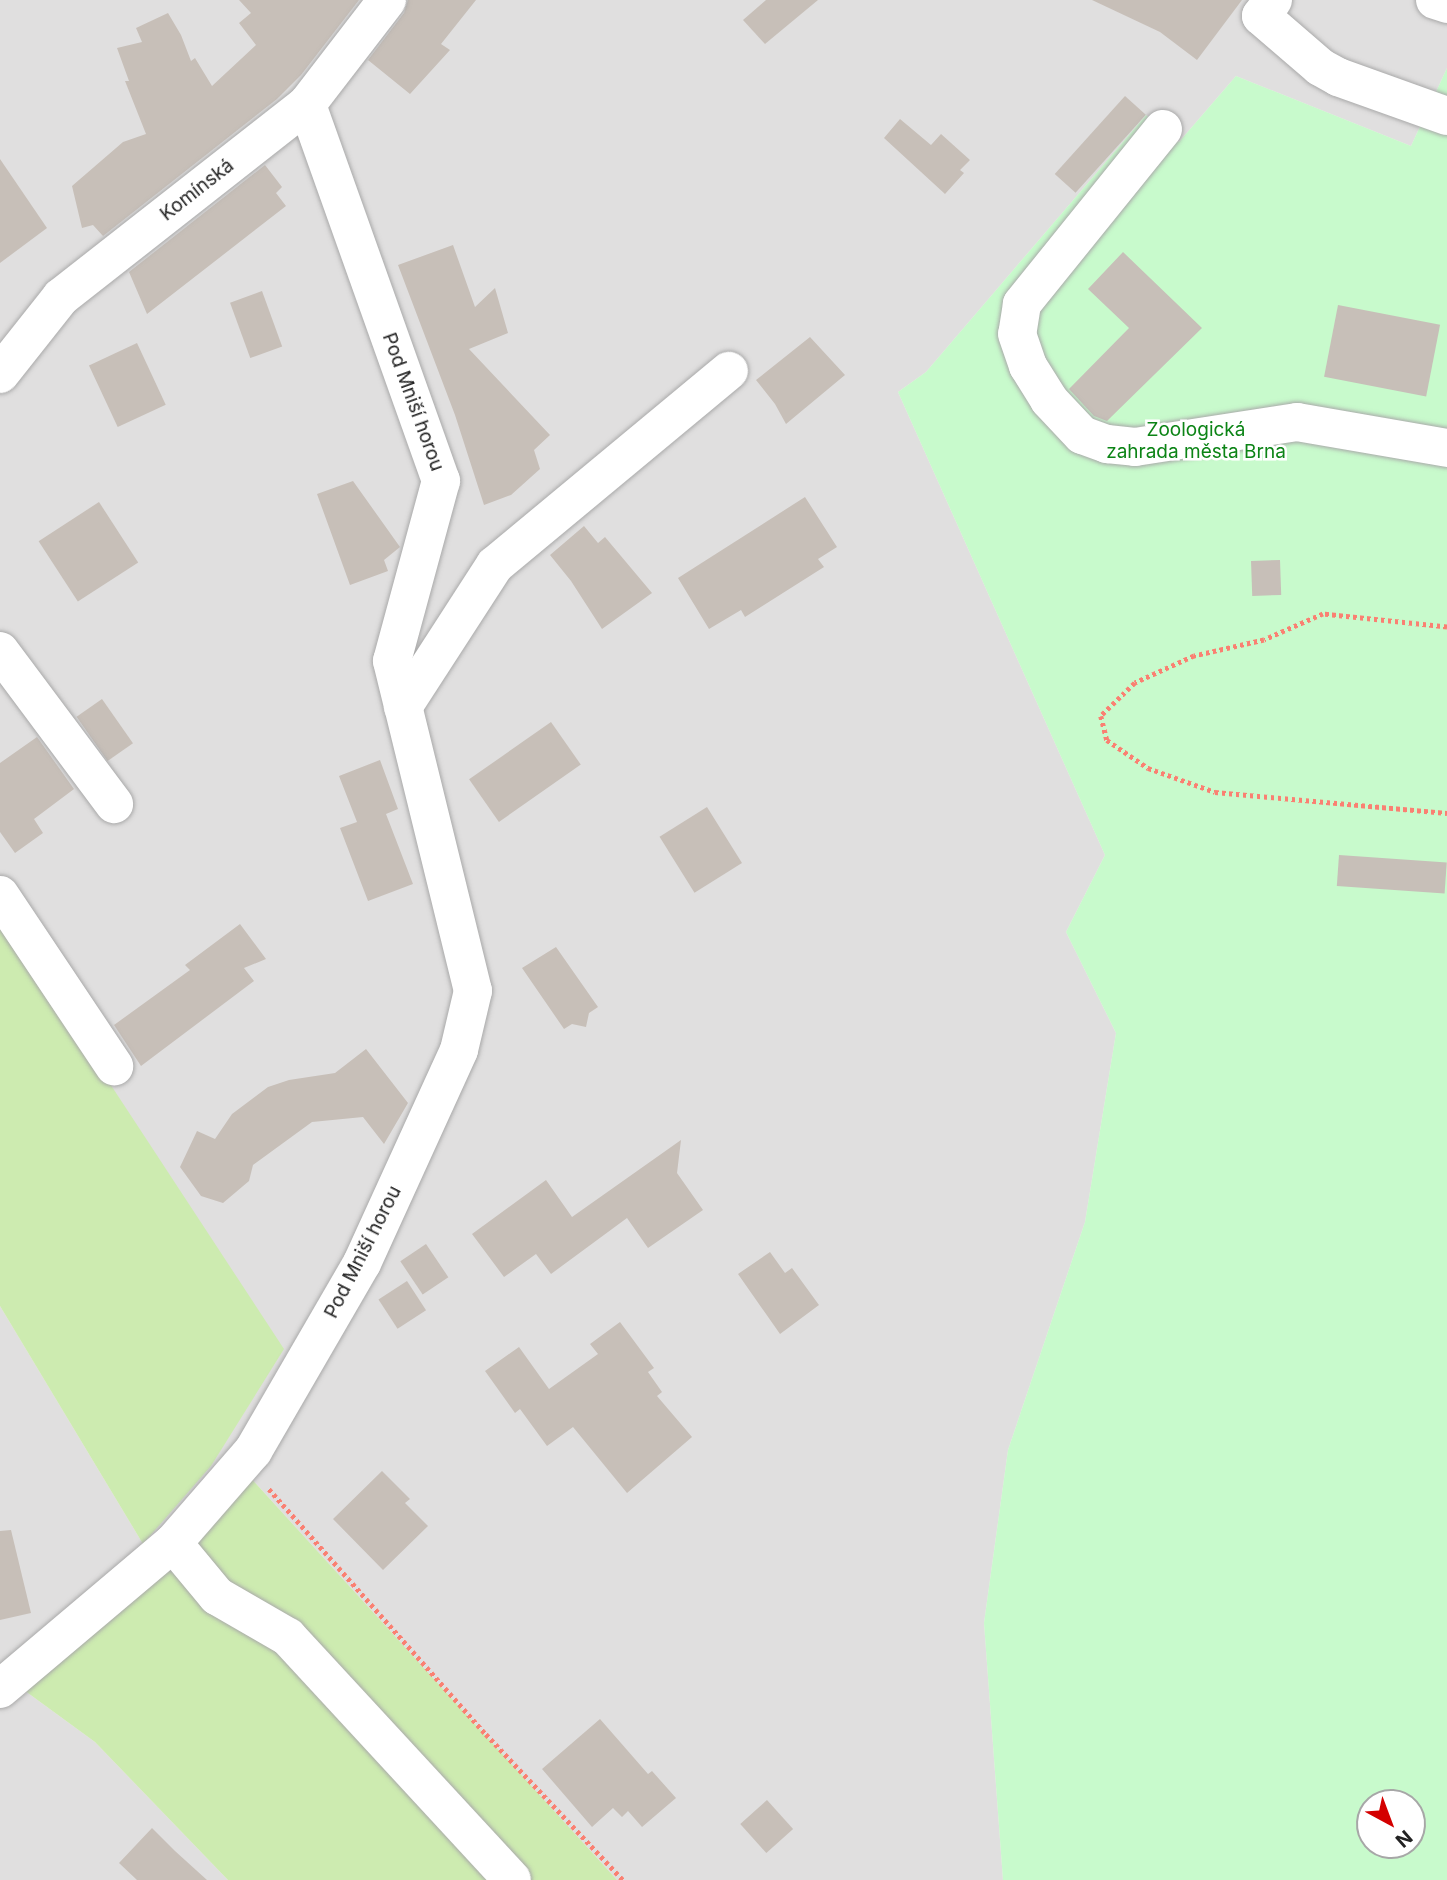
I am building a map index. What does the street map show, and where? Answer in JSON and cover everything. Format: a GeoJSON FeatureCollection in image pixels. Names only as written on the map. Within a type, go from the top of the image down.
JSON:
{"type":"FeatureCollection","features":[{"type":"Feature","properties":{"kind":"street","name":"Komínská"},"geometry":{"type":"LineString","coordinates":[[0,374],[61,297],[307,104],[387,0]]}},
{"type":"Feature","properties":{"kind":"street"},"geometry":{"type":"LineString","coordinates":[[1273,0],[1261,16],[1320,67],[1338,77],[1447,116]]}},
{"type":"Feature","properties":{"kind":"street"},"geometry":{"type":"LineString","coordinates":[[1435,0],[1447,4]]}},
{"type":"Feature","properties":{"kind":"street","name":"Pod Mniší horou"},"geometry":{"type":"LineString","coordinates":[[0,1689],[173,1544],[244,1462],[362,1263],[459,1050],[473,991],[392,661],[441,481],[307,104]]}},
{"type":"Feature","properties":{"kind":"street"},"geometry":{"type":"LineString","coordinates":[[1163,128],[1023,304],[1017,334],[1028,366],[1049,400],[1082,435],[1107,444],[1135,447],[1297,422],[1447,448]]}},
{"type":"Feature","properties":{"kind":"street"},"geometry":{"type":"LineString","coordinates":[[403,707],[495,565],[729,371]]}},
{"type":"Feature","properties":{"kind":"street"},"geometry":{"type":"LineString","coordinates":[[0,651],[114,804]]}},
{"type":"Feature","properties":{"kind":"street"},"geometry":{"type":"LineString","coordinates":[[0,895],[114,1066]]}},
{"type":"Feature","properties":{"kind":"street"},"geometry":{"type":"LineString","coordinates":[[173,1544],[217,1596],[288,1637],[512,1880]]}},
{"type":"Feature","properties":{"kind":"path"},"geometry":{"type":"LineString","coordinates":[[1447,627],[1323,614],[1264,640],[1194,656],[1135,683],[1101,716],[1107,740],[1148,768],[1215,792],[1447,813]]}},
{"type":"Feature","properties":{"kind":"path"},"geometry":{"type":"LineString","coordinates":[[244,1462],[486,1734],[623,1880]]}},
{"type":"Feature","properties":{"kind":"shaded area"},"geometry":{"type":"Polygon","coordinates":[[[0,0],[1447,0],[1447,68],[1411,146],[1236,76],[1179,142],[1146,115],[926,372],[898,392],[1105,855],[1066,932],[1116,1033],[1085,1222],[1008,1450],[984,1623],[1003,1880],[617,1880],[248,1475],[17,1685],[95,1742],[228,1880],[0,1880],[0,1306],[143,1544],[0,916],[0,0]]]}},
{"type":"Feature","properties":{"kind":"green space","name":"Zoologická zahrada města Brna"},"geometry":{"type":"Polygon","coordinates":[[[1447,68],[1447,1880],[1003,1880],[984,1623],[1008,1450],[1085,1222],[1116,1033],[1066,932],[1105,855],[898,392],[926,372],[1146,115],[1179,142],[1236,76],[1411,146],[1447,68]]]}},
{"type":"Feature","properties":{"kind":"green space"},"geometry":{"type":"Polygon","coordinates":[[[0,916],[284,1349],[211,1466],[143,1544],[0,1306],[0,916]]]}},
{"type":"Feature","properties":{"kind":"green space"},"geometry":{"type":"Polygon","coordinates":[[[248,1475],[617,1880],[228,1880],[95,1742],[17,1685],[248,1475]]]}},
{"type":"Feature","properties":{"kind":"building"},"geometry":{"type":"Polygon","coordinates":[[[239,0],[359,0],[301,75],[277,99],[103,236],[93,225],[82,228],[72,186],[123,142],[146,134],[125,81],[129,81],[117,48],[142,42],[136,28],[168,13],[181,35],[191,61],[195,58],[212,86],[256,45],[239,23],[251,13],[239,0]]]}},
{"type":"Feature","properties":{"kind":"building"},"geometry":{"type":"Polygon","coordinates":[[[408,0],[476,0],[441,44],[450,50],[410,94],[368,60],[404,13],[408,0]]]}},
{"type":"Feature","properties":{"kind":"building"},"geometry":{"type":"Polygon","coordinates":[[[766,0],[818,0],[765,44],[743,20],[766,0]]]}},
{"type":"Feature","properties":{"kind":"building"},"geometry":{"type":"Polygon","coordinates":[[[1092,0],[1242,0],[1197,60],[1160,32],[1092,0]]]}},
{"type":"Feature","properties":{"kind":"building"},"geometry":{"type":"Polygon","coordinates":[[[1125,96],[1146,115],[1076,193],[1055,174],[1125,96]]]}},
{"type":"Feature","properties":{"kind":"building"},"geometry":{"type":"Polygon","coordinates":[[[900,119],[931,145],[941,134],[970,160],[960,170],[964,173],[945,194],[884,138],[900,119]]]}},
{"type":"Feature","properties":{"kind":"building"},"geometry":{"type":"Polygon","coordinates":[[[0,159],[47,228],[0,263],[0,159]]]}},
{"type":"Feature","properties":{"kind":"building"},"geometry":{"type":"Polygon","coordinates":[[[265,165],[282,187],[276,193],[286,206],[147,314],[129,272],[265,165]]]}},
{"type":"Feature","properties":{"kind":"building"},"geometry":{"type":"Polygon","coordinates":[[[453,245],[475,307],[495,288],[508,333],[469,349],[550,435],[534,450],[540,469],[511,495],[484,505],[455,415],[398,265],[453,245]]]}},
{"type":"Feature","properties":{"kind":"building"},"geometry":{"type":"Polygon","coordinates":[[[1123,252],[1202,328],[1107,421],[1094,416],[1069,389],[1129,328],[1088,289],[1123,252]]]}},
{"type":"Feature","properties":{"kind":"building"},"geometry":{"type":"Polygon","coordinates":[[[262,291],[282,346],[250,358],[230,303],[262,291]]]}},
{"type":"Feature","properties":{"kind":"building"},"geometry":{"type":"Polygon","coordinates":[[[1338,305],[1440,325],[1426,397],[1324,377],[1338,305]]]}},
{"type":"Feature","properties":{"kind":"building"},"geometry":{"type":"Polygon","coordinates":[[[810,337],[845,375],[786,424],[775,404],[756,380],[810,337]]]}},
{"type":"Feature","properties":{"kind":"building"},"geometry":{"type":"Polygon","coordinates":[[[137,343],[166,405],[118,427],[89,365],[137,343]]]}},
{"type":"Feature","properties":{"kind":"building"},"geometry":{"type":"Polygon","coordinates":[[[353,481],[400,547],[384,560],[388,571],[350,585],[317,494],[353,481]]]}},
{"type":"Feature","properties":{"kind":"building"},"geometry":{"type":"Polygon","coordinates":[[[805,497],[837,547],[818,559],[824,567],[745,617],[741,610],[709,629],[678,578],[805,497]]]}},
{"type":"Feature","properties":{"kind":"building"},"geometry":{"type":"Polygon","coordinates":[[[99,502],[138,562],[78,602],[39,541],[99,502]]]}},
{"type":"Feature","properties":{"kind":"building"},"geometry":{"type":"Polygon","coordinates":[[[584,526],[598,543],[605,537],[652,593],[602,629],[571,581],[550,555],[584,526]]]}},
{"type":"Feature","properties":{"kind":"building"},"geometry":{"type":"Polygon","coordinates":[[[1280,560],[1281,595],[1252,596],[1251,561],[1280,560]]]}},
{"type":"Feature","properties":{"kind":"building"},"geometry":{"type":"Polygon","coordinates":[[[102,699],[133,743],[108,761],[77,717],[102,699]]]}},
{"type":"Feature","properties":{"kind":"building"},"geometry":{"type":"Polygon","coordinates":[[[551,722],[581,765],[499,822],[469,779],[551,722]]]}},
{"type":"Feature","properties":{"kind":"building"},"geometry":{"type":"Polygon","coordinates":[[[37,737],[74,789],[34,819],[43,833],[15,853],[0,832],[0,763],[37,737]]]}},
{"type":"Feature","properties":{"kind":"building"},"geometry":{"type":"Polygon","coordinates":[[[380,760],[398,809],[386,814],[413,884],[368,901],[340,828],[357,822],[339,776],[380,760]]]}},
{"type":"Feature","properties":{"kind":"building"},"geometry":{"type":"Polygon","coordinates":[[[707,807],[742,863],[694,893],[660,837],[707,807]]]}},
{"type":"Feature","properties":{"kind":"building"},"geometry":{"type":"Polygon","coordinates":[[[1339,855],[1447,863],[1445,893],[1337,886],[1339,855]]]}},
{"type":"Feature","properties":{"kind":"building"},"geometry":{"type":"Polygon","coordinates":[[[240,924],[266,959],[244,968],[254,981],[141,1066],[114,1025],[190,970],[185,965],[240,924]]]}},
{"type":"Feature","properties":{"kind":"building"},"geometry":{"type":"Polygon","coordinates":[[[556,947],[598,1007],[589,1013],[586,1027],[572,1024],[564,1029],[522,968],[556,947]]]}},
{"type":"Feature","properties":{"kind":"building"},"geometry":{"type":"Polygon","coordinates":[[[366,1049],[408,1103],[384,1144],[363,1117],[312,1122],[253,1165],[249,1181],[223,1203],[201,1196],[180,1167],[197,1131],[215,1139],[232,1114],[268,1087],[289,1080],[335,1073],[366,1049]]]}},
{"type":"Feature","properties":{"kind":"building"},"geometry":{"type":"Polygon","coordinates":[[[681,1140],[677,1173],[703,1210],[648,1248],[627,1218],[551,1274],[536,1254],[504,1277],[472,1234],[546,1180],[572,1217],[681,1140]]]}},
{"type":"Feature","properties":{"kind":"building"},"geometry":{"type":"Polygon","coordinates":[[[426,1244],[448,1277],[423,1294],[400,1261],[426,1244]]]}},
{"type":"Feature","properties":{"kind":"building"},"geometry":{"type":"Polygon","coordinates":[[[770,1252],[785,1273],[792,1268],[819,1305],[780,1334],[738,1274],[770,1252]]]}},
{"type":"Feature","properties":{"kind":"building"},"geometry":{"type":"Polygon","coordinates":[[[407,1281],[426,1310],[398,1329],[378,1300],[407,1281]]]}},
{"type":"Feature","properties":{"kind":"building"},"geometry":{"type":"Polygon","coordinates":[[[620,1322],[654,1368],[648,1372],[662,1392],[657,1396],[692,1437],[627,1493],[573,1427],[547,1446],[520,1409],[515,1413],[485,1371],[519,1347],[549,1389],[598,1354],[590,1344],[620,1322]]]}},
{"type":"Feature","properties":{"kind":"building"},"geometry":{"type":"Polygon","coordinates":[[[382,1471],[410,1499],[405,1503],[428,1526],[383,1570],[333,1519],[382,1471]]]}},
{"type":"Feature","properties":{"kind":"building"},"geometry":{"type":"Polygon","coordinates":[[[11,1530],[31,1613],[0,1620],[0,1531],[11,1530]]]}},
{"type":"Feature","properties":{"kind":"building"},"geometry":{"type":"Polygon","coordinates":[[[600,1719],[648,1774],[652,1771],[676,1798],[642,1827],[628,1811],[622,1817],[613,1808],[592,1827],[542,1769],[600,1719]]]}},
{"type":"Feature","properties":{"kind":"building"},"geometry":{"type":"Polygon","coordinates":[[[767,1800],[793,1829],[766,1853],[740,1824],[767,1800]]]}},
{"type":"Feature","properties":{"kind":"building"},"geometry":{"type":"Polygon","coordinates":[[[152,1828],[207,1880],[137,1880],[119,1863],[152,1828]]]}}]}
